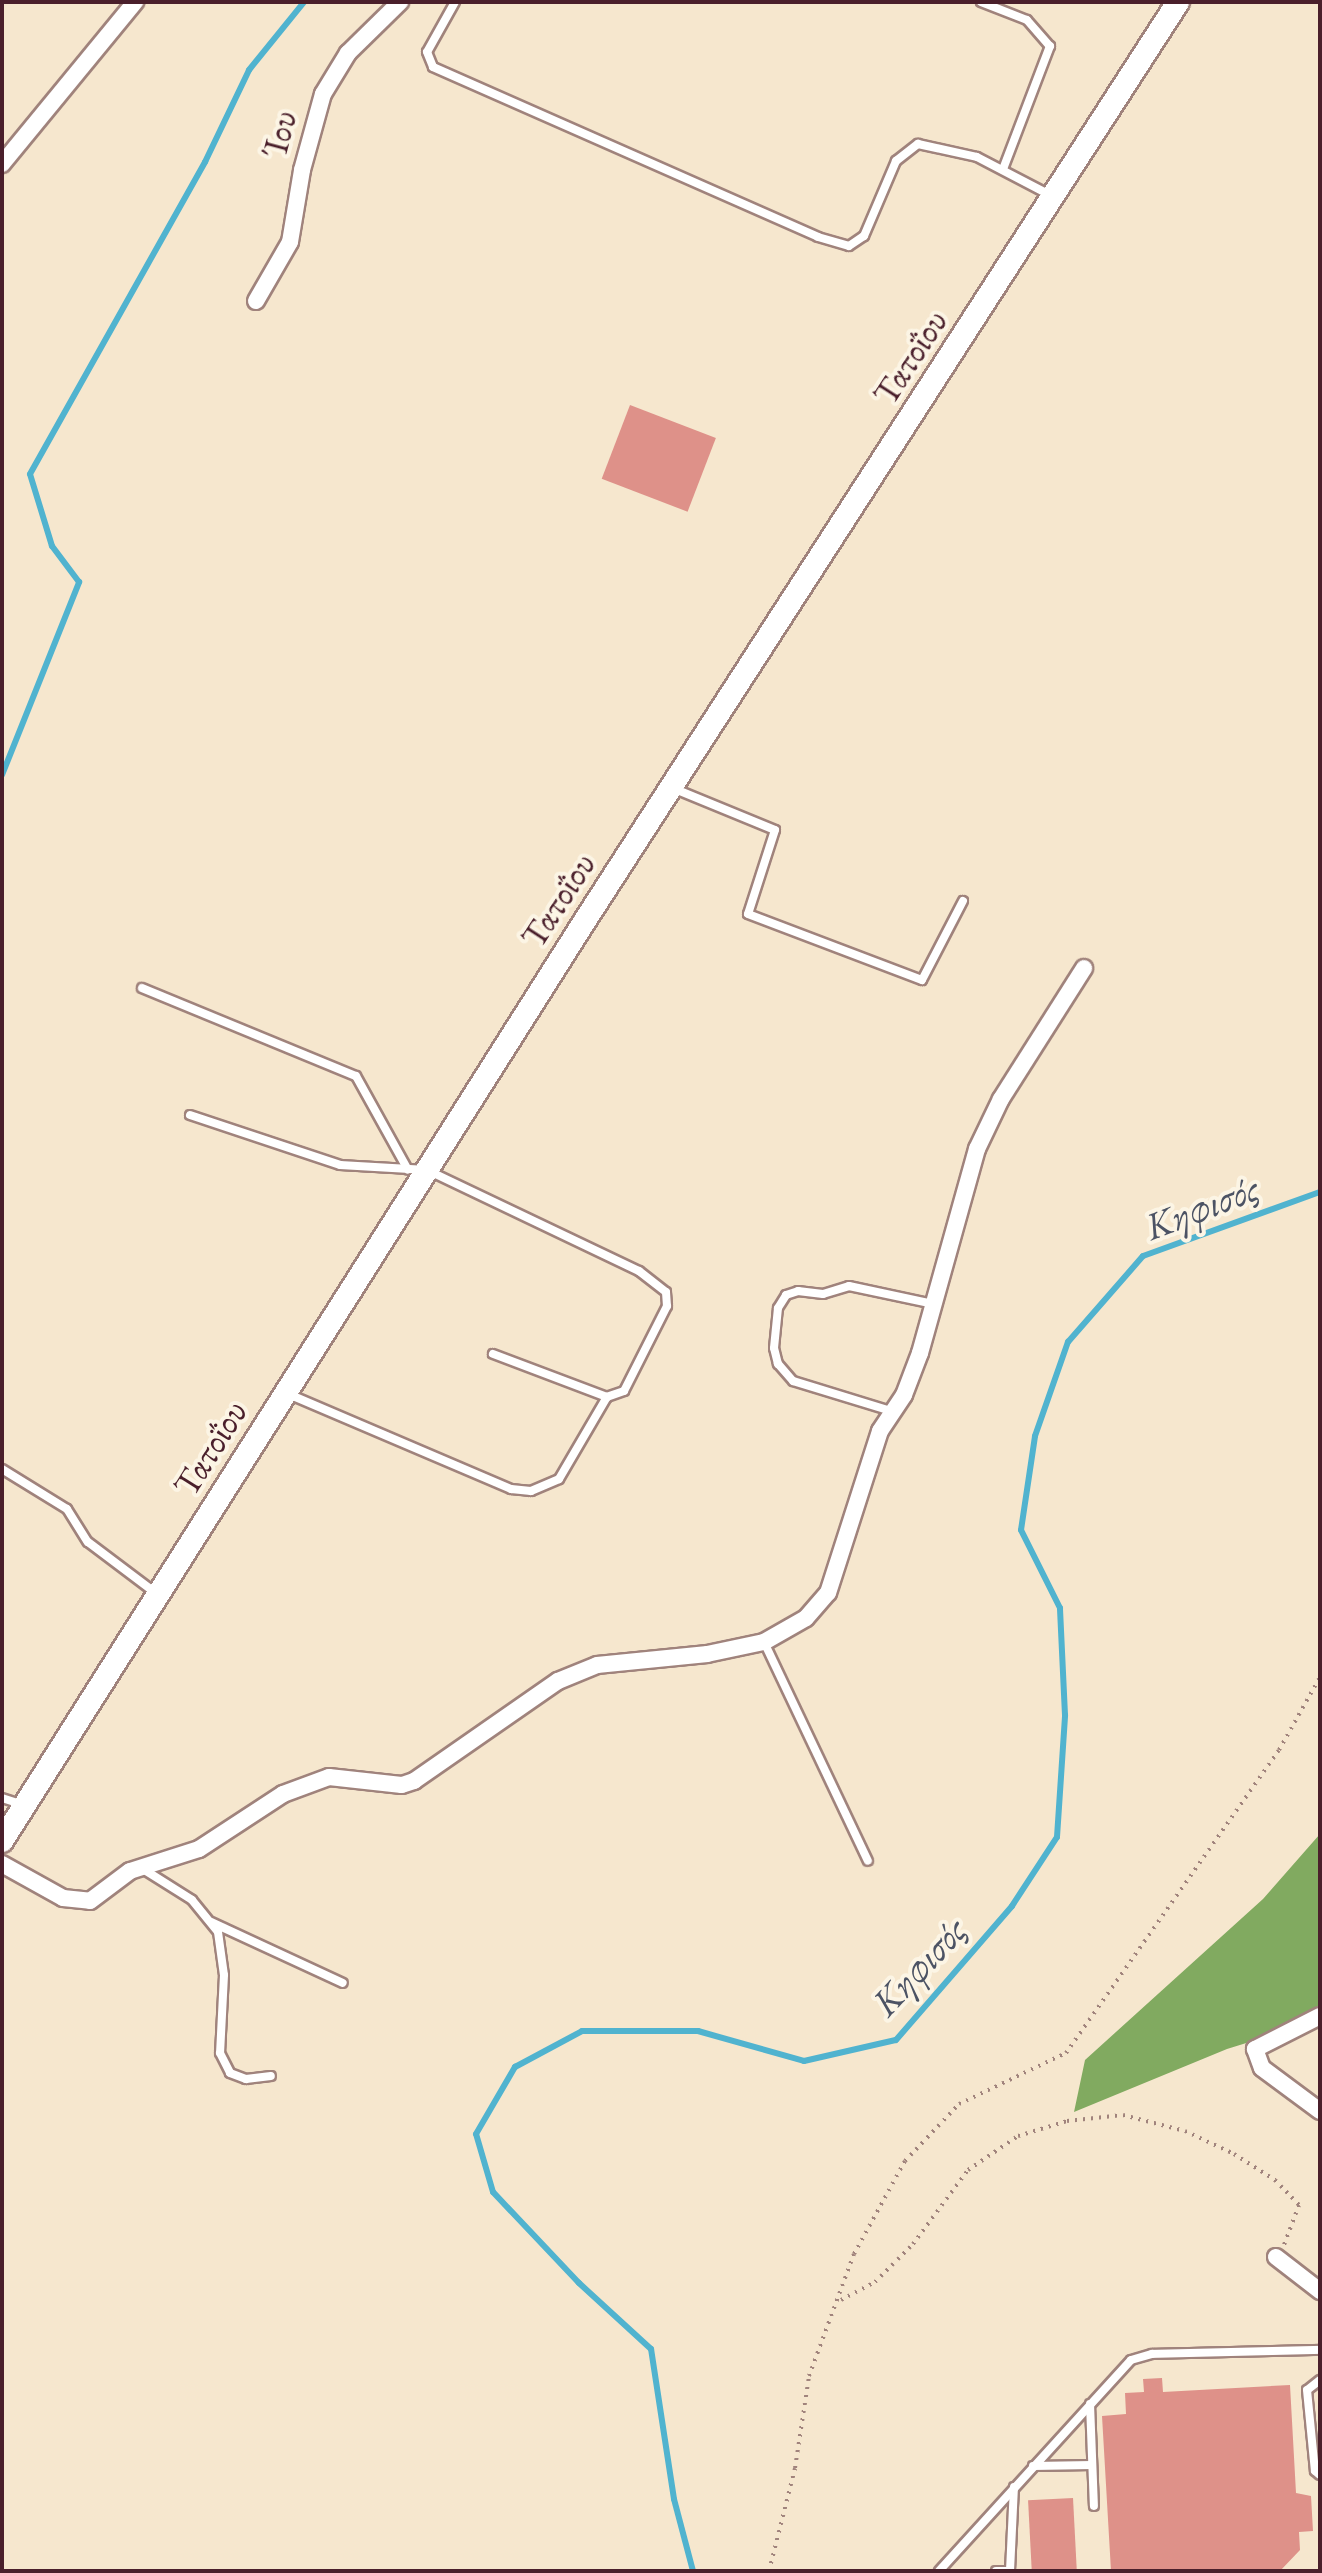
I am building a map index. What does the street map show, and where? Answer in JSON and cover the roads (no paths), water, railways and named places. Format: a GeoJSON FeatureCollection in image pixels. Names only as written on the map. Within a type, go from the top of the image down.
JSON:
{"type":"FeatureCollection","features":[{"type":"Feature","properties":{"kind":"street","name":"Ίου"},"geometry":{"type":"LineString","coordinates":[[256,301],[290,242],[302,170],[323,94],[348,53],[400,2]]}},
{"type":"Feature","properties":{"kind":"street","name":"Τατοΐου"},"geometry":{"type":"LineString","coordinates":[[2,1841],[285,1393],[418,1170],[672,787],[1178,2]]}},
{"type":"Feature","properties":{"kind":"street"},"geometry":{"type":"LineString","coordinates":[[2,164],[133,3]]}},
{"type":"Feature","properties":{"kind":"street"},"geometry":{"type":"LineString","coordinates":[[2,1864],[43,1889],[77,1902],[90,1901],[130,1871],[189,1855],[283,1794],[329,1777],[402,1785],[414,1781],[558,1681],[597,1665],[707,1654],[764,1642],[806,1618],[828,1593],[891,1411],[904,1395],[934,1304],[977,1149],[1001,1099],[1084,968]]}},
{"type":"Feature","properties":{"kind":"street"},"geometry":{"type":"LineString","coordinates":[[1320,2016],[1255,2049],[1262,2068],[1320,2111]]}},
{"type":"Feature","properties":{"kind":"street"},"geometry":{"type":"LineString","coordinates":[[1276,2257],[1320,2291]]}},
{"type":"Feature","properties":{"kind":"lane"},"geometry":{"type":"LineString","coordinates":[[455,2],[427,52],[433,67],[818,237],[849,246],[864,236],[896,161],[918,144],[946,146],[1003,169],[1053,197]]}},
{"type":"Feature","properties":{"kind":"lane"},"geometry":{"type":"LineString","coordinates":[[981,2],[1027,20],[1050,46],[1003,169]]}},
{"type":"Feature","properties":{"kind":"lane"},"geometry":{"type":"LineString","coordinates":[[672,787],[775,830],[748,914],[922,980],[963,901]]}},
{"type":"Feature","properties":{"kind":"lane"},"geometry":{"type":"LineString","coordinates":[[142,988],[356,1076],[418,1170]]}},
{"type":"Feature","properties":{"kind":"lane"},"geometry":{"type":"LineString","coordinates":[[190,1115],[340,1165],[418,1170],[662,1286],[667,1306],[624,1391],[607,1397],[493,1354]]}},
{"type":"Feature","properties":{"kind":"lane"},"geometry":{"type":"LineString","coordinates":[[891,1411],[793,1381],[778,1364],[774,1348],[778,1308],[786,1295],[798,1291],[823,1294],[849,1286],[934,1304]]}},
{"type":"Feature","properties":{"kind":"lane"},"geometry":{"type":"LineString","coordinates":[[285,1393],[511,1489],[531,1491],[559,1479],[607,1397]]}},
{"type":"Feature","properties":{"kind":"lane"},"geometry":{"type":"LineString","coordinates":[[2,1469],[67,1509],[88,1542],[158,1595]]}},
{"type":"Feature","properties":{"kind":"lane"},"geometry":{"type":"LineString","coordinates":[[764,1642],[868,1861]]}},
{"type":"Feature","properties":{"kind":"lane"},"geometry":{"type":"LineString","coordinates":[[2,1798],[24,1806]]}},
{"type":"Feature","properties":{"kind":"lane"},"geometry":{"type":"LineString","coordinates":[[143,1868],[192,1900],[210,1922],[223,1946],[220,2053],[230,2073],[246,2079],[271,2076]]}},
{"type":"Feature","properties":{"kind":"lane"},"geometry":{"type":"LineString","coordinates":[[210,1922],[343,1983]]}},
{"type":"Feature","properties":{"kind":"lane"},"geometry":{"type":"LineString","coordinates":[[939,2571],[1131,2360],[1152,2354],[1320,2350]]}},
{"type":"Feature","properties":{"kind":"lane"},"geometry":{"type":"LineString","coordinates":[[1320,2380],[1307,2390],[1315,2429],[1315,2471],[1320,2475]]}},
{"type":"Feature","properties":{"kind":"lane"},"geometry":{"type":"LineString","coordinates":[[1090,2404],[1094,2506]]}},
{"type":"Feature","properties":{"kind":"lane"},"geometry":{"type":"LineString","coordinates":[[1033,2466],[1092,2465]]}},
{"type":"Feature","properties":{"kind":"lane"},"geometry":{"type":"LineString","coordinates":[[996,2571],[1010,2571],[1014,2487]]}},
{"type":"Feature","properties":{"kind":"waterway"},"geometry":{"type":"LineString","coordinates":[[2,775],[79,582],[52,546],[30,474],[205,162],[249,70],[304,2]]}},
{"type":"Feature","properties":{"kind":"waterway","name":"Κηφισός"},"geometry":{"type":"LineString","coordinates":[[693,2571],[674,2499],[651,2349],[579,2283],[493,2192],[476,2134],[515,2067],[582,2031],[698,2031],[804,2061],[896,2040],[1012,1906],[1057,1837],[1065,1715],[1060,1608],[1021,1530],[1035,1436],[1068,1342],[1143,1256],[1320,1192]]}}]}
